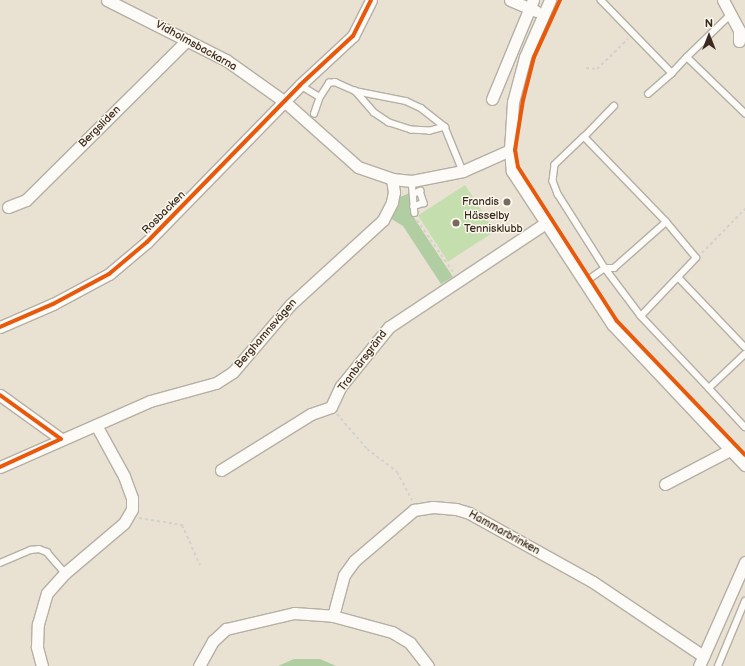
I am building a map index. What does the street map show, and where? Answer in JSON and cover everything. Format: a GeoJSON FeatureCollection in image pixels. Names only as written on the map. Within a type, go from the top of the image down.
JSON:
{"type":"FeatureCollection","features":[{"type":"Feature","properties":{"kind":"street","name":"Vidholmsbackarna"},"geometry":{"type":"LineString","coordinates":[[107,0],[226,60],[285,102],[358,168],[392,179],[412,181],[463,172],[510,150]]}},
{"type":"Feature","properties":{"kind":"street","name":"Rosbacken"},"geometry":{"type":"LineString","coordinates":[[0,327],[53,304],[109,274],[147,242],[300,85],[353,36],[371,0]]}},
{"type":"Feature","properties":{"kind":"street"},"geometry":{"type":"LineString","coordinates":[[510,0],[531,4],[544,15]]}},
{"type":"Feature","properties":{"kind":"street"},"geometry":{"type":"LineString","coordinates":[[550,0],[526,57],[513,102],[510,150],[512,171],[547,222],[612,324],[745,465]]}},
{"type":"Feature","properties":{"kind":"street"},"geometry":{"type":"LineString","coordinates":[[723,0],[739,30],[739,41]]}},
{"type":"Feature","properties":{"kind":"street"},"geometry":{"type":"LineString","coordinates":[[492,99],[531,4]]}},
{"type":"Feature","properties":{"kind":"street","name":"Bergsliden"},"geometry":{"type":"LineString","coordinates":[[8,207],[26,200],[187,40]]}},
{"type":"Feature","properties":{"kind":"street","name":"Berghamnsvägen"},"geometry":{"type":"LineString","coordinates":[[0,467],[150,401],[216,383],[233,372],[290,305],[383,220],[392,202],[394,192],[392,179]]}},
{"type":"Feature","properties":{"kind":"street","name":"Tranbärsgränd"},"geometry":{"type":"LineString","coordinates":[[331,408],[341,386],[389,327],[547,222]]}},
{"type":"Feature","properties":{"kind":"street"},"geometry":{"type":"LineString","coordinates":[[0,395],[61,439]]}},
{"type":"Feature","properties":{"kind":"street"},"geometry":{"type":"LineString","coordinates":[[221,470],[311,414],[331,408]]}},
{"type":"Feature","properties":{"kind":"street"},"geometry":{"type":"LineString","coordinates":[[42,666],[37,647],[40,609],[47,593],[65,573],[110,536],[132,510],[132,498],[124,476],[96,425]]}},
{"type":"Feature","properties":{"kind":"street"},"geometry":{"type":"LineString","coordinates":[[665,484],[730,450]]}},
{"type":"Feature","properties":{"kind":"street","name":"Hammarbrinken"},"geometry":{"type":"LineString","coordinates":[[417,510],[443,508],[469,513],[593,582],[701,661]]}},
{"type":"Feature","properties":{"kind":"street"},"geometry":{"type":"LineString","coordinates":[[333,616],[344,575],[354,561],[417,510]]}},
{"type":"Feature","properties":{"kind":"street"},"geometry":{"type":"LineString","coordinates":[[701,661],[745,562]]}},
{"type":"Feature","properties":{"kind":"street"},"geometry":{"type":"LineString","coordinates":[[198,666],[212,641],[226,629],[294,613],[333,616],[392,632],[410,643],[428,666]]}},
{"type":"Feature","properties":{"kind":"lane"},"geometry":{"type":"LineString","coordinates":[[601,0],[635,33],[672,73]]}},
{"type":"Feature","properties":{"kind":"lane"},"geometry":{"type":"LineString","coordinates":[[648,94],[672,73],[731,14]]}},
{"type":"Feature","properties":{"kind":"lane"},"geometry":{"type":"LineString","coordinates":[[687,57],[745,113]]}},
{"type":"Feature","properties":{"kind":"lane"},"geometry":{"type":"LineString","coordinates":[[314,114],[320,97],[329,83],[335,82],[355,91],[406,101],[421,108],[445,127],[463,172]]}},
{"type":"Feature","properties":{"kind":"lane"},"geometry":{"type":"LineString","coordinates":[[300,85],[320,97]]}},
{"type":"Feature","properties":{"kind":"lane"},"geometry":{"type":"LineString","coordinates":[[355,91],[374,113],[389,123],[412,130],[430,131],[445,127]]}},
{"type":"Feature","properties":{"kind":"lane"},"geometry":{"type":"LineString","coordinates":[[614,106],[555,165],[554,181],[558,194],[605,268],[641,316],[745,427]]}},
{"type":"Feature","properties":{"kind":"lane"},"geometry":{"type":"LineString","coordinates":[[584,136],[666,222],[696,258],[679,278],[641,316]]}},
{"type":"Feature","properties":{"kind":"lane"},"geometry":{"type":"LineString","coordinates":[[412,181],[414,210],[424,203],[420,191],[413,194]]}},
{"type":"Feature","properties":{"kind":"lane"},"geometry":{"type":"LineString","coordinates":[[585,282],[605,268],[614,268],[666,222]]}},
{"type":"Feature","properties":{"kind":"lane"},"geometry":{"type":"LineString","coordinates":[[679,278],[745,347]]}},
{"type":"Feature","properties":{"kind":"lane"},"geometry":{"type":"LineString","coordinates":[[709,388],[745,354]]}},
{"type":"Feature","properties":{"kind":"lane"},"geometry":{"type":"LineString","coordinates":[[0,563],[31,550],[39,549],[47,552],[65,573]]}},
{"type":"Feature","properties":{"kind":"lane"},"geometry":{"type":"LineString","coordinates":[[718,666],[745,601]]}},
{"type":"Feature","properties":{"kind":"path"},"geometry":{"type":"LineString","coordinates":[[586,68],[597,69],[635,33]]}},
{"type":"Feature","properties":{"kind":"path"},"geometry":{"type":"LineString","coordinates":[[696,258],[745,209]]}},
{"type":"Feature","properties":{"kind":"path"},"geometry":{"type":"LineString","coordinates":[[417,220],[459,280]]}},
{"type":"Feature","properties":{"kind":"path"},"geometry":{"type":"LineString","coordinates":[[331,408],[367,449],[397,472],[417,510]]}},
{"type":"Feature","properties":{"kind":"path"},"geometry":{"type":"LineString","coordinates":[[128,516],[182,524],[200,565]]}},
{"type":"Feature","properties":{"kind":"green space","name":"Hässelby Tennisklubb"},"geometry":{"type":"Polygon","coordinates":[[[465,185],[495,231],[448,262],[418,215],[465,185]]]}},
{"type":"Feature","properties":{"kind":"green space"},"geometry":{"type":"Polygon","coordinates":[[[410,193],[412,213],[416,221],[453,277],[441,284],[403,226],[390,218],[400,197],[410,193]]]}},
{"type":"Feature","properties":{"kind":"green space"},"geometry":{"type":"Polygon","coordinates":[[[294,659],[320,659],[336,666],[278,666],[294,659]]]}},
{"type":"Feature","properties":{"kind":"cycle path"},"geometry":{"type":"LineString","coordinates":[[0,327],[53,304],[109,274],[147,242],[300,85],[353,36],[371,0]]}},
{"type":"Feature","properties":{"kind":"cycle path"},"geometry":{"type":"LineString","coordinates":[[560,0],[534,57],[523,100],[515,150],[518,167],[617,321],[745,455]]}},
{"type":"Feature","properties":{"kind":"cycle path"},"geometry":{"type":"LineString","coordinates":[[0,395],[61,439]]}},
{"type":"Feature","properties":{"kind":"cycle path"},"geometry":{"type":"LineString","coordinates":[[0,467],[61,439]]}},
{"type":"Feature","properties":{"kind":"place","name":"Frandis"},"geometry":{"type":"Point","coordinates":[507,202]}},
{"type":"Feature","properties":{"kind":"place","name":"Hässelby Tennisklubb"},"geometry":{"type":"Point","coordinates":[456,223]}}]}
